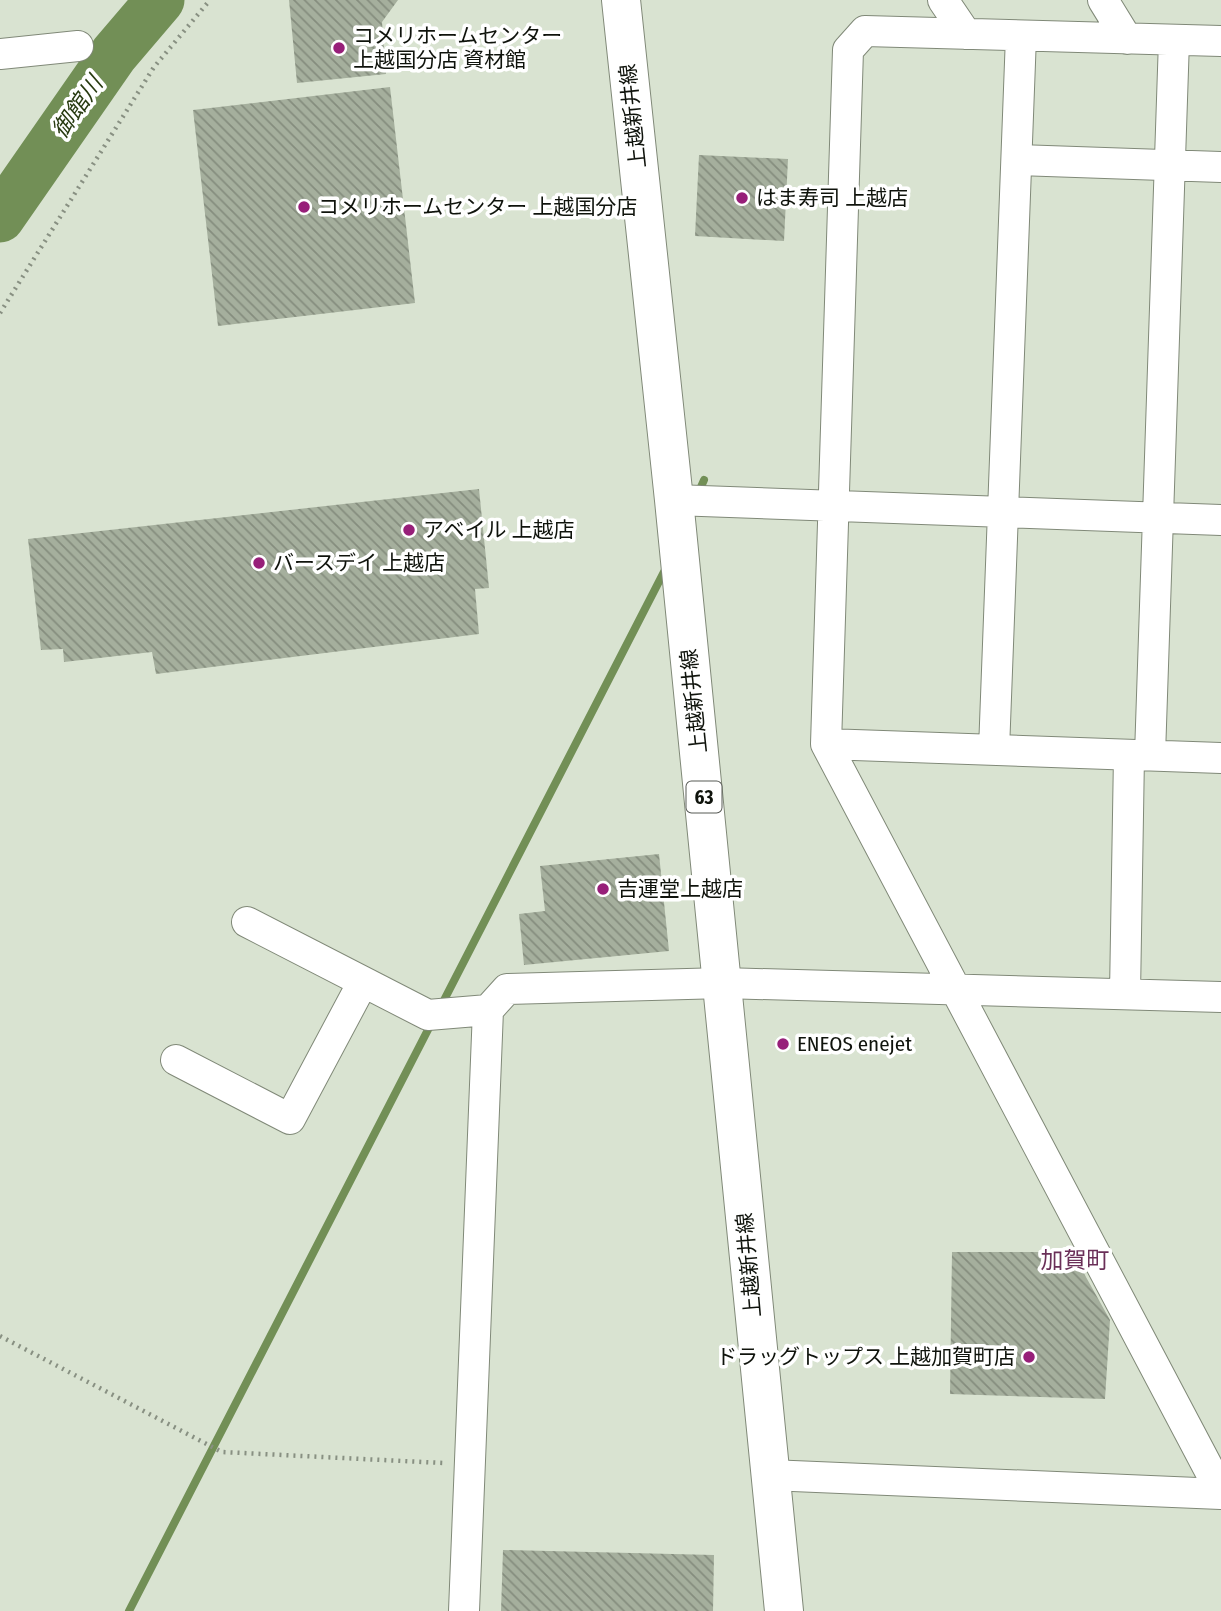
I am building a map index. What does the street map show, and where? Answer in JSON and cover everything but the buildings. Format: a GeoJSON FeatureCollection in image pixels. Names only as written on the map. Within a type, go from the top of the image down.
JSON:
{"type":"FeatureCollection","features":[{"type":"Feature","properties":{"kind":"main road","name":"上越新井線"},"geometry":{"type":"LineString","coordinates":[[621,0],[723,983],[783,1602]]}},
{"type":"Feature","properties":{"kind":"street"},"geometry":{"type":"LineString","coordinates":[[943,0],[966,34]]}},
{"type":"Feature","properties":{"kind":"street"},"geometry":{"type":"LineString","coordinates":[[1103,0],[1127,39]]}},
{"type":"Feature","properties":{"kind":"street"},"geometry":{"type":"LineString","coordinates":[[1221,41],[865,31],[848,50],[826,744],[1221,1493]]}},
{"type":"Feature","properties":{"kind":"street"},"geometry":{"type":"LineString","coordinates":[[994,750],[1021,36]]}},
{"type":"Feature","properties":{"kind":"street"},"geometry":{"type":"LineString","coordinates":[[1125,994],[1158,518],[1174,40]]}},
{"type":"Feature","properties":{"kind":"street"},"geometry":{"type":"LineString","coordinates":[[0,54],[78,46]]}},
{"type":"Feature","properties":{"kind":"street"},"geometry":{"type":"LineString","coordinates":[[1018,160],[1221,167]]}},
{"type":"Feature","properties":{"kind":"street"},"geometry":{"type":"LineString","coordinates":[[674,500],[1221,520]]}},
{"type":"Feature","properties":{"kind":"street"},"geometry":{"type":"LineString","coordinates":[[826,744],[1221,758]]}},
{"type":"Feature","properties":{"kind":"street"},"geometry":{"type":"LineString","coordinates":[[247,922],[428,1015],[488,1010]]}},
{"type":"Feature","properties":{"kind":"street"},"geometry":{"type":"LineString","coordinates":[[176,1060],[290,1119],[363,982]]}},
{"type":"Feature","properties":{"kind":"street"},"geometry":{"type":"LineString","coordinates":[[464,1611],[488,1010],[507,989],[723,983],[1221,997]]}},
{"type":"Feature","properties":{"kind":"street"},"geometry":{"type":"LineString","coordinates":[[769,1475],[1221,1493]]}},
{"type":"Feature","properties":{"kind":"path"},"geometry":{"type":"LineString","coordinates":[[0,313],[154,67],[209,0]]}},
{"type":"Feature","properties":{"kind":"path"},"geometry":{"type":"LineString","coordinates":[[0,1336],[222,1452],[471,1464]]}},
{"type":"Feature","properties":{"kind":"waterway","name":"御館川"},"geometry":{"type":"LineString","coordinates":[[0,218],[114,54],[160,0]]}},
{"type":"Feature","properties":{"kind":"waterway"},"geometry":{"type":"LineString","coordinates":[[697,496],[704,480]]}},
{"type":"Feature","properties":{"kind":"waterway"},"geometry":{"type":"LineString","coordinates":[[441,1006],[667,566]]}},
{"type":"Feature","properties":{"kind":"waterway"},"geometry":{"type":"LineString","coordinates":[[129,1611],[433,1020]]}},
{"type":"Feature","properties":{"kind":"place","name":"コメリホームセンター 上越国分店 資材館"},"geometry":{"type":"Point","coordinates":[339,48]}},
{"type":"Feature","properties":{"kind":"place","name":"はま寿司 上越店"},"geometry":{"type":"Point","coordinates":[742,198]}},
{"type":"Feature","properties":{"kind":"place","name":"コメリホームセンター 上越国分店"},"geometry":{"type":"Point","coordinates":[304,207]}},
{"type":"Feature","properties":{"kind":"place","name":"アベイル 上越店"},"geometry":{"type":"Point","coordinates":[409,530]}},
{"type":"Feature","properties":{"kind":"place","name":"バースデイ 上越店"},"geometry":{"type":"Point","coordinates":[259,563]}},
{"type":"Feature","properties":{"kind":"place","name":"吉運堂上越店"},"geometry":{"type":"Point","coordinates":[603,889]}},
{"type":"Feature","properties":{"kind":"place","name":"ENEOS enejet"},"geometry":{"type":"Point","coordinates":[783,1044]}},
{"type":"Feature","properties":{"kind":"place","name":"ドラッグトップス 上越加賀町店"},"geometry":{"type":"Point","coordinates":[1029,1357]}},
{"type":"Feature","properties":{"kind":"district","name":"加賀町"},"geometry":{"type":"Point","coordinates":[1075,1260]}}]}
